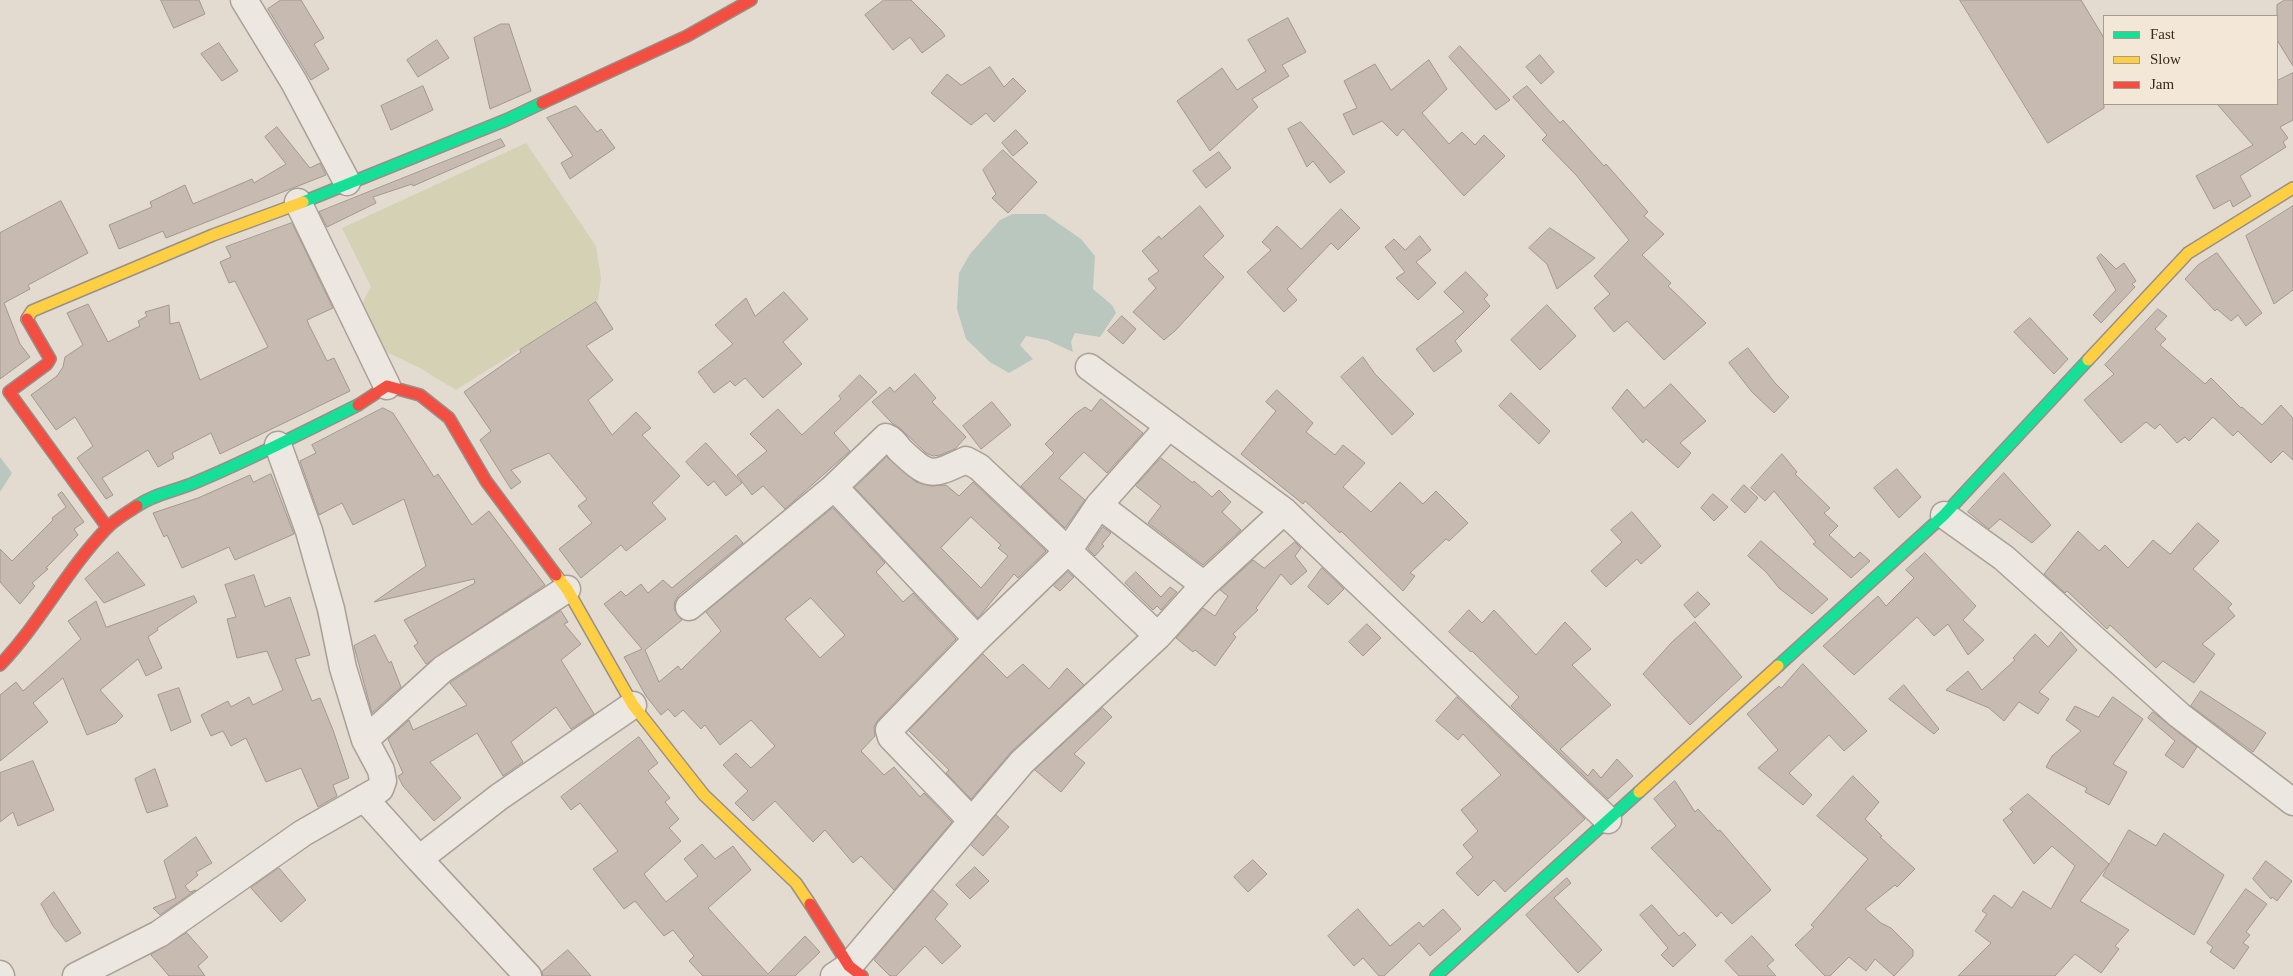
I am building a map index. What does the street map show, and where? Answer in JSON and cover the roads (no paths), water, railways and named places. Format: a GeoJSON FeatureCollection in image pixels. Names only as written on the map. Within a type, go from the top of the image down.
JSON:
{"type":"FeatureCollection","features":[{"type":"Feature","properties":{"kind":"street"},"geometry":{"type":"LineString","coordinates":[[244,0],[294,82],[346,182]]}},
{"type":"Feature","properties":{"kind":"street"},"geometry":{"type":"LineString","coordinates":[[107,527],[9,392],[47,364],[50,359],[27,322],[27,316],[41,307],[346,182],[506,120],[686,36],[751,0]]}},
{"type":"Feature","properties":{"kind":"street"},"geometry":{"type":"LineString","coordinates":[[1436,976],[1944,515],[2188,253],[2293,188]]}},
{"type":"Feature","properties":{"kind":"street"},"geometry":{"type":"LineString","coordinates":[[298,202],[387,386]]}},
{"type":"Feature","properties":{"kind":"street"},"geometry":{"type":"LineString","coordinates":[[1089,367],[1284,511],[1608,820]]}},
{"type":"Feature","properties":{"kind":"street"},"geometry":{"type":"LineString","coordinates":[[0,665],[20,644],[61,583],[107,527],[146,499],[192,484],[278,444],[360,404],[387,386],[420,394],[449,418],[486,481],[567,589],[633,705],[704,795],[796,883],[848,973],[972,820],[1022,762],[1158,636],[1204,585],[1284,511]]}},
{"type":"Feature","properties":{"kind":"street"},"geometry":{"type":"LineString","coordinates":[[972,820],[891,737],[889,730],[977,639],[1068,551],[1099,505],[1169,426]]}},
{"type":"Feature","properties":{"kind":"street"},"geometry":{"type":"LineString","coordinates":[[688,607],[832,488],[884,439],[889,437],[918,467],[930,473],[942,471],[966,460],[979,467],[1158,636]]}},
{"type":"Feature","properties":{"kind":"street"},"geometry":{"type":"LineString","coordinates":[[76,976],[159,934],[303,833],[380,789],[384,781],[381,770],[366,740],[343,668],[331,609],[309,531],[278,444]]}},
{"type":"Feature","properties":{"kind":"street"},"geometry":{"type":"LineString","coordinates":[[832,488],[836,488],[842,493],[977,639]]}},
{"type":"Feature","properties":{"kind":"street"},"geometry":{"type":"LineString","coordinates":[[1099,505],[1204,585]]}},
{"type":"Feature","properties":{"kind":"street"},"geometry":{"type":"LineString","coordinates":[[1944,515],[2004,558],[2179,715],[2293,802]]}},
{"type":"Feature","properties":{"kind":"street"},"geometry":{"type":"LineString","coordinates":[[366,740],[443,669],[567,589]]}},
{"type":"Feature","properties":{"kind":"street"},"geometry":{"type":"LineString","coordinates":[[419,859],[499,797],[633,705]]}},
{"type":"Feature","properties":{"kind":"street"},"geometry":{"type":"LineString","coordinates":[[364,798],[528,976]]}}]}
